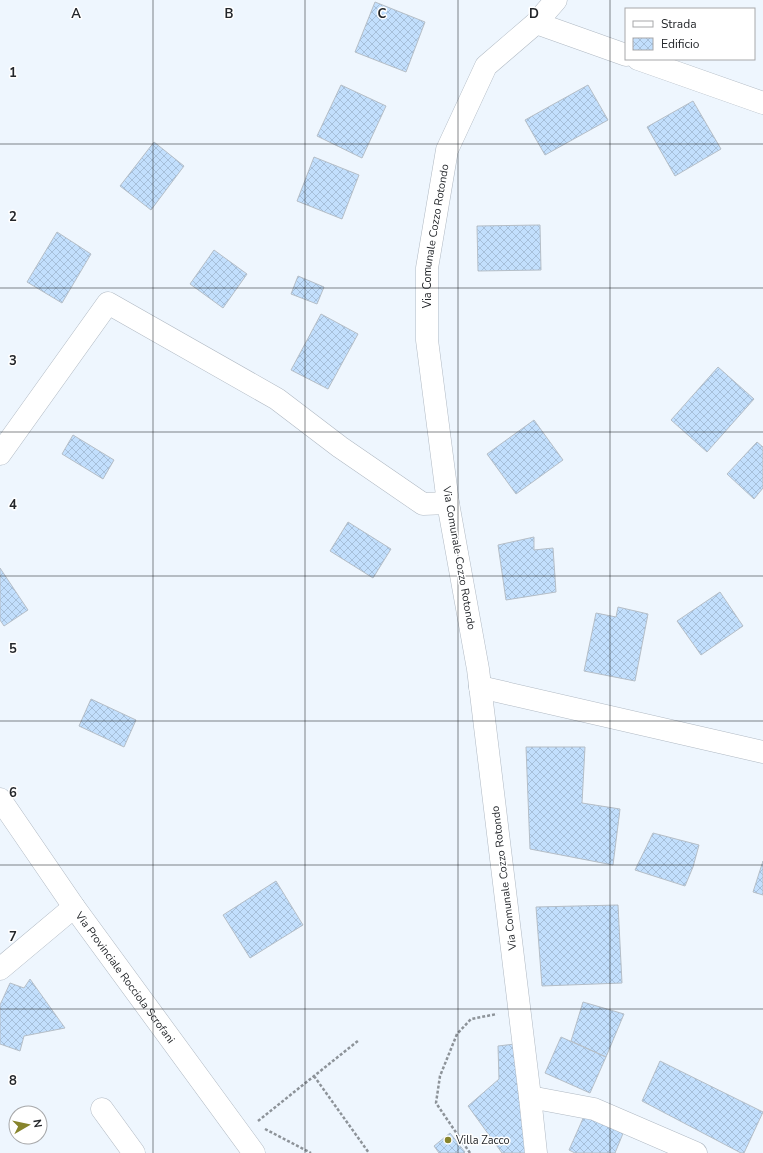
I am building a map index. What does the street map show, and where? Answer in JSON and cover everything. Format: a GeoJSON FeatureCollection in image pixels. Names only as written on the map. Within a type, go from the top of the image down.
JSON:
{"type":"FeatureCollection","features":[{"type":"Feature","properties":{"kind":"street","name":"Via Comunale Cozzo Rotondo"},"geometry":{"type":"LineString","coordinates":[[536,1153],[478,669],[448,502],[427,340],[427,268],[447,150],[486,66],[536,23],[556,0]]}},
{"type":"Feature","properties":{"kind":"street"},"geometry":{"type":"LineString","coordinates":[[536,23],[625,55]]}},
{"type":"Feature","properties":{"kind":"street"},"geometry":{"type":"LineString","coordinates":[[641,60],[763,103]]}},
{"type":"Feature","properties":{"kind":"street"},"geometry":{"type":"LineString","coordinates":[[0,454],[108,303],[277,399],[340,447],[423,504],[448,502]]}},
{"type":"Feature","properties":{"kind":"street"},"geometry":{"type":"LineString","coordinates":[[480,687],[763,752]]}},
{"type":"Feature","properties":{"kind":"street","name":"Via Provinciale Rocciola Scrofani"},"geometry":{"type":"LineString","coordinates":[[0,799],[74,907],[254,1153]]}},
{"type":"Feature","properties":{"kind":"street"},"geometry":{"type":"LineString","coordinates":[[0,969],[74,907]]}},
{"type":"Feature","properties":{"kind":"street"},"geometry":{"type":"LineString","coordinates":[[530,1097],[594,1109],[696,1153]]}},
{"type":"Feature","properties":{"kind":"street"},"geometry":{"type":"LineString","coordinates":[[102,1109],[134,1153]]}},
{"type":"Feature","properties":{"kind":"path"},"geometry":{"type":"LineString","coordinates":[[470,1153],[436,1103],[440,1076],[457,1034],[471,1019],[492,1014],[520,1012]]}},
{"type":"Feature","properties":{"kind":"path"},"geometry":{"type":"LineString","coordinates":[[254,1124],[359,1040]]}},
{"type":"Feature","properties":{"kind":"path"},"geometry":{"type":"LineString","coordinates":[[314,1076],[369,1153]]}},
{"type":"Feature","properties":{"kind":"path"},"geometry":{"type":"LineString","coordinates":[[261,1127],[311,1153]]}},
{"type":"Feature","properties":{"kind":"building"},"geometry":{"type":"Polygon","coordinates":[[[375,2],[425,22],[406,72],[355,52],[375,2]]]}},
{"type":"Feature","properties":{"kind":"building"},"geometry":{"type":"Polygon","coordinates":[[[341,85],[386,106],[362,158],[317,136],[341,85]]]}},
{"type":"Feature","properties":{"kind":"building"},"geometry":{"type":"Polygon","coordinates":[[[588,85],[608,120],[545,155],[525,120],[588,85]]]}},
{"type":"Feature","properties":{"kind":"building"},"geometry":{"type":"Polygon","coordinates":[[[693,101],[721,149],[675,176],[647,127],[693,101]]]}},
{"type":"Feature","properties":{"kind":"building"},"geometry":{"type":"Polygon","coordinates":[[[154,142],[184,166],[151,210],[120,186],[154,142]]]}},
{"type":"Feature","properties":{"kind":"building"},"geometry":{"type":"Polygon","coordinates":[[[314,157],[359,175],[342,219],[297,201],[314,157]]]}},
{"type":"Feature","properties":{"kind":"building"},"geometry":{"type":"Polygon","coordinates":[[[540,225],[541,270],[478,271],[477,226],[540,225]]]}},
{"type":"Feature","properties":{"kind":"building"},"geometry":{"type":"Polygon","coordinates":[[[57,232],[91,254],[62,303],[27,282],[57,232]]]}},
{"type":"Feature","properties":{"kind":"building"},"geometry":{"type":"Polygon","coordinates":[[[214,250],[247,274],[223,308],[190,284],[214,250]]]}},
{"type":"Feature","properties":{"kind":"building"},"geometry":{"type":"Polygon","coordinates":[[[298,276],[324,287],[317,304],[291,294],[298,276]]]}},
{"type":"Feature","properties":{"kind":"building"},"geometry":{"type":"Polygon","coordinates":[[[321,314],[358,334],[328,389],[291,370],[321,314]]]}},
{"type":"Feature","properties":{"kind":"building"},"geometry":{"type":"Polygon","coordinates":[[[718,367],[754,399],[707,452],[671,420],[718,367]]]}},
{"type":"Feature","properties":{"kind":"building"},"geometry":{"type":"Polygon","coordinates":[[[534,420],[563,460],[516,494],[487,454],[534,420]]]}},
{"type":"Feature","properties":{"kind":"building"},"geometry":{"type":"Polygon","coordinates":[[[73,435],[114,460],[103,479],[62,454],[73,435]]]}},
{"type":"Feature","properties":{"kind":"building"},"geometry":{"type":"Polygon","coordinates":[[[757,442],[763,447],[763,488],[754,499],[727,474],[757,442]]]}},
{"type":"Feature","properties":{"kind":"building"},"geometry":{"type":"Polygon","coordinates":[[[348,522],[391,549],[373,578],[330,551],[348,522]]]}},
{"type":"Feature","properties":{"kind":"building"},"geometry":{"type":"Polygon","coordinates":[[[534,537],[534,550],[553,548],[556,592],[506,600],[498,545],[534,537]]]}},
{"type":"Feature","properties":{"kind":"building"},"geometry":{"type":"Polygon","coordinates":[[[0,568],[28,610],[4,626],[0,620],[0,568]]]}},
{"type":"Feature","properties":{"kind":"building"},"geometry":{"type":"Polygon","coordinates":[[[720,592],[743,626],[701,655],[677,621],[720,592]]]}},
{"type":"Feature","properties":{"kind":"building"},"geometry":{"type":"Polygon","coordinates":[[[618,607],[648,614],[635,681],[584,671],[596,613],[616,617],[618,607]]]}},
{"type":"Feature","properties":{"kind":"building"},"geometry":{"type":"Polygon","coordinates":[[[91,699],[136,720],[124,747],[79,726],[91,699]]]}},
{"type":"Feature","properties":{"kind":"building"},"geometry":{"type":"Polygon","coordinates":[[[526,747],[585,747],[582,803],[620,809],[613,865],[530,849],[526,747]]]}},
{"type":"Feature","properties":{"kind":"building"},"geometry":{"type":"Polygon","coordinates":[[[653,833],[699,845],[693,867],[685,886],[635,870],[653,833]]]}},
{"type":"Feature","properties":{"kind":"building"},"geometry":{"type":"Polygon","coordinates":[[[763,861],[763,895],[753,892],[763,861]]]}},
{"type":"Feature","properties":{"kind":"building"},"geometry":{"type":"Polygon","coordinates":[[[276,881],[303,925],[250,958],[223,915],[276,881]]]}},
{"type":"Feature","properties":{"kind":"building"},"geometry":{"type":"Polygon","coordinates":[[[618,905],[622,983],[542,986],[536,907],[618,905]]]}},
{"type":"Feature","properties":{"kind":"building"},"geometry":{"type":"Polygon","coordinates":[[[30,979],[65,1028],[24,1036],[20,1051],[0,1044],[0,1005],[10,983],[24,988],[30,979]]]}},
{"type":"Feature","properties":{"kind":"building"},"geometry":{"type":"Polygon","coordinates":[[[583,1002],[624,1014],[606,1057],[571,1041],[583,1002]]]}},
{"type":"Feature","properties":{"kind":"building"},"geometry":{"type":"Polygon","coordinates":[[[561,1037],[606,1057],[590,1093],[545,1073],[561,1037]]]}},
{"type":"Feature","properties":{"kind":"building"},"geometry":{"type":"Polygon","coordinates":[[[515,1044],[526,1153],[502,1153],[468,1106],[499,1079],[498,1046],[515,1044]]]}},
{"type":"Feature","properties":{"kind":"building"},"geometry":{"type":"Polygon","coordinates":[[[660,1061],[763,1112],[744,1153],[741,1153],[642,1101],[660,1061]]]}},
{"type":"Feature","properties":{"kind":"building"},"geometry":{"type":"Polygon","coordinates":[[[585,1114],[624,1131],[615,1153],[575,1153],[569,1150],[585,1114]]]}},
{"type":"Feature","properties":{"kind":"building","name":"Villa Zacco"},"geometry":{"type":"Polygon","coordinates":[[[450,1133],[465,1152],[464,1153],[439,1153],[434,1146],[450,1133]]]}},
{"type":"Feature","properties":{"kind":"place","name":"Villa Zacco"},"geometry":{"type":"Point","coordinates":[448,1140]}}]}
